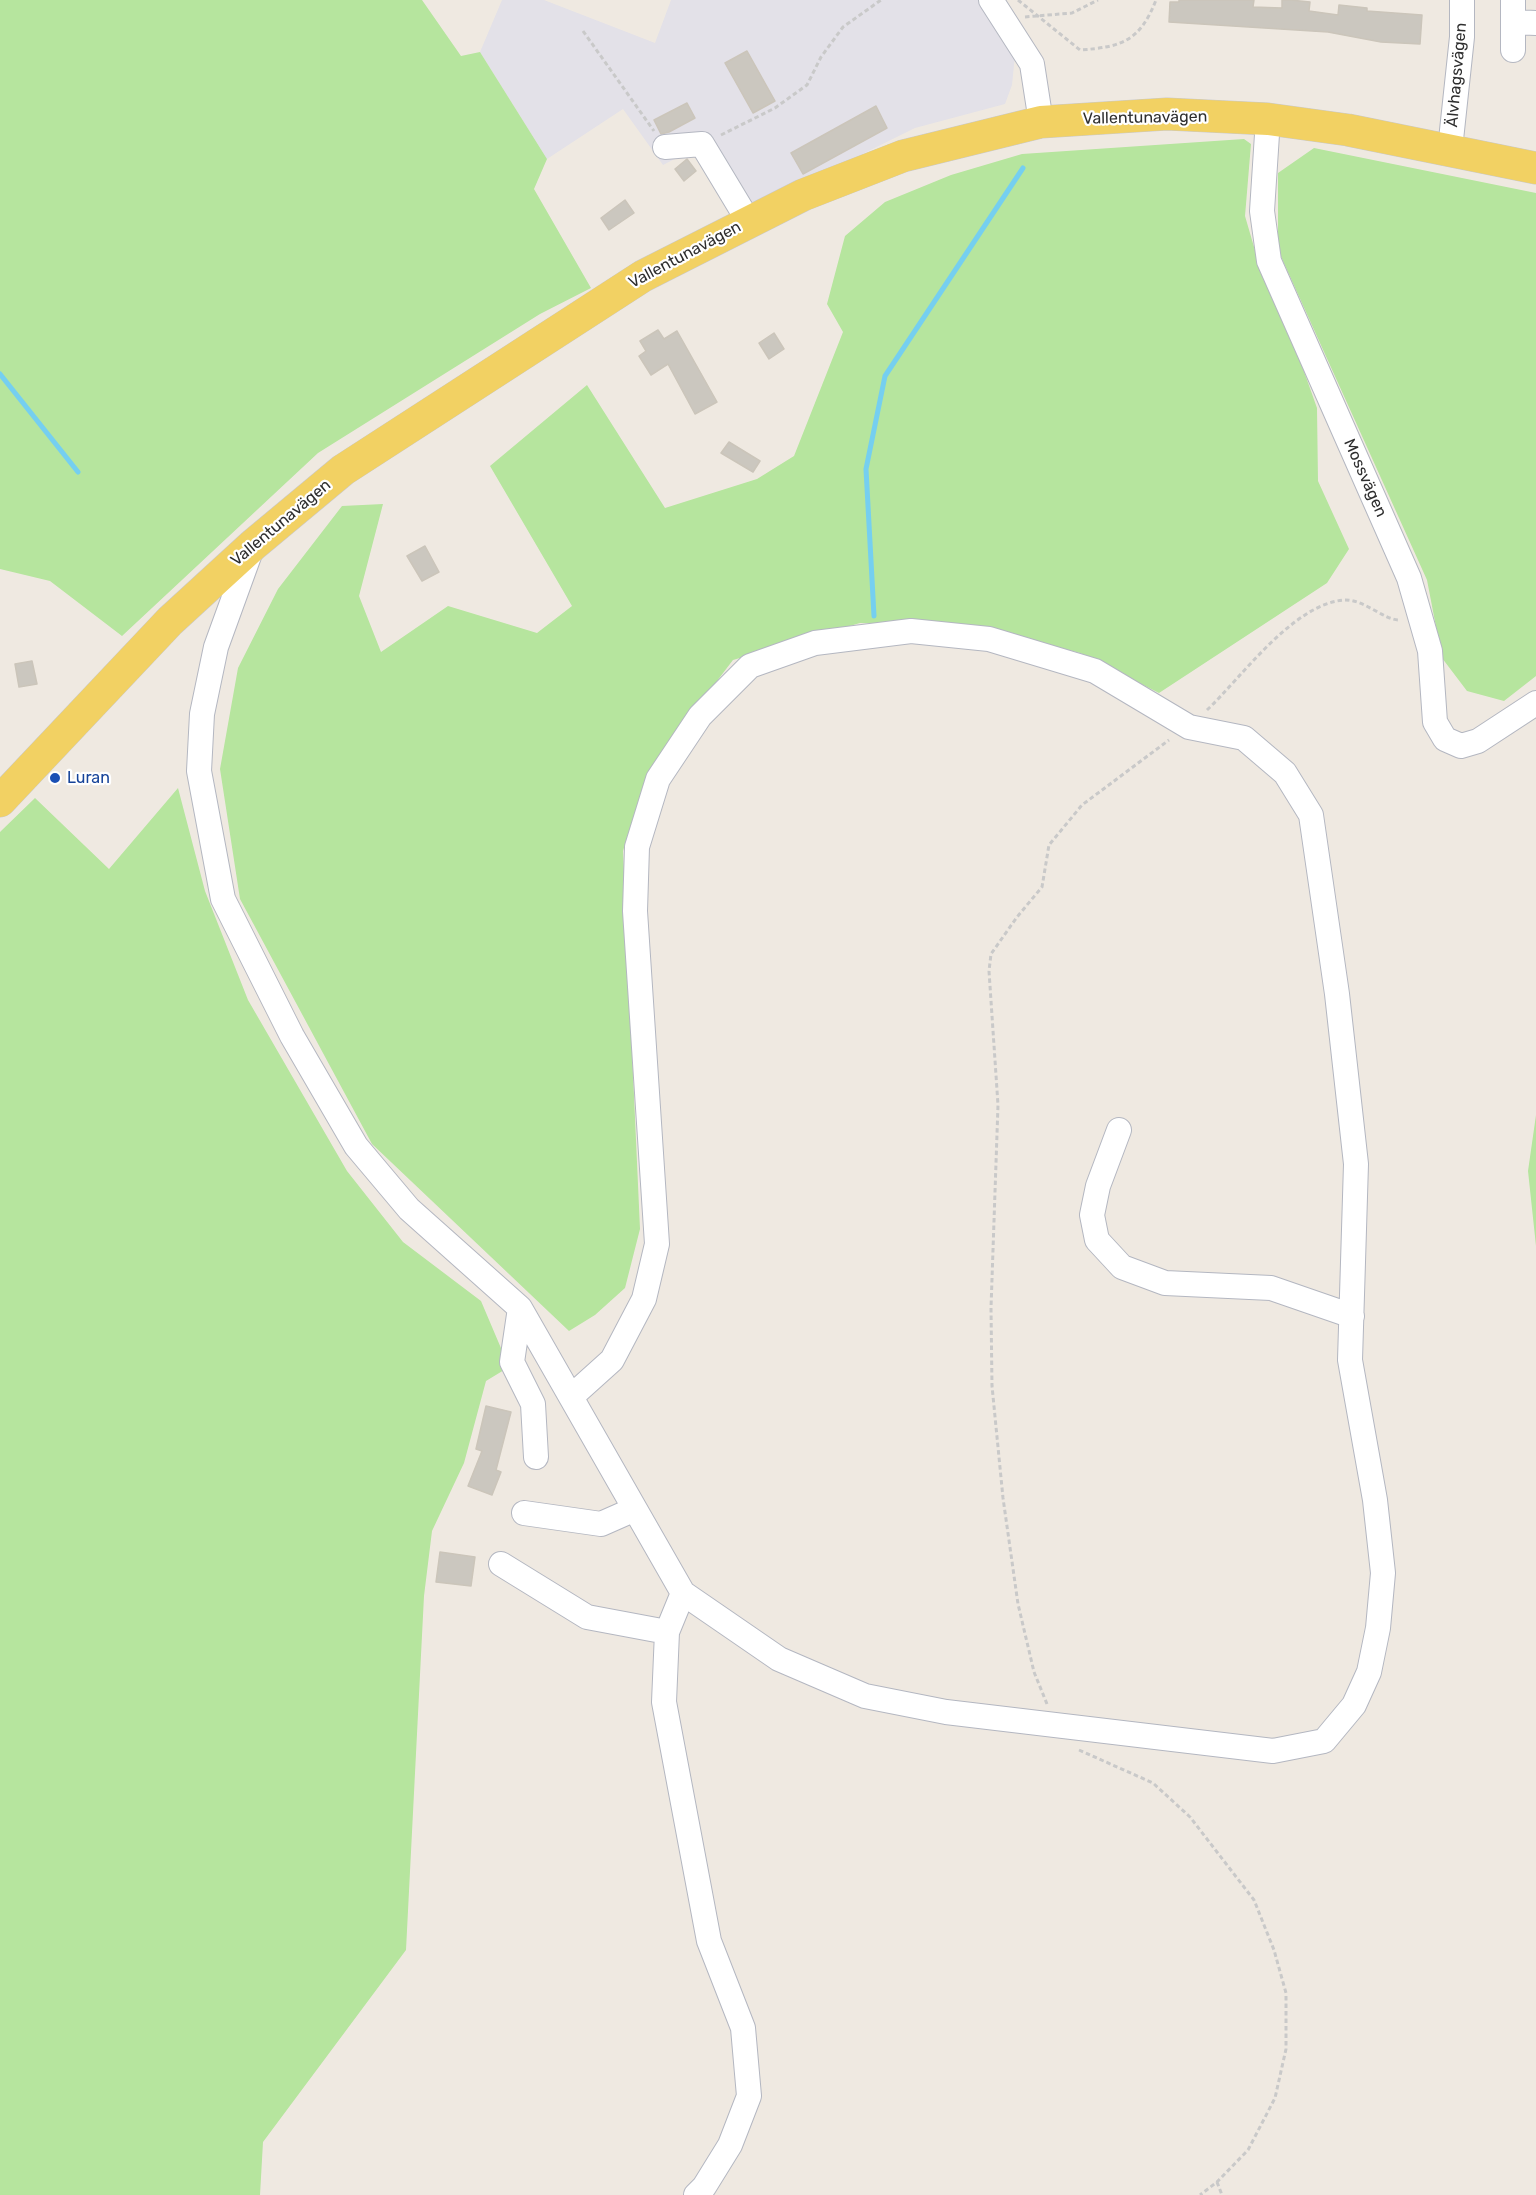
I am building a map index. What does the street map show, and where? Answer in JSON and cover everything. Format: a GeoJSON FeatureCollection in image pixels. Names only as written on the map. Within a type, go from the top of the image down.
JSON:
{"type":"FeatureCollection","features":[{"type":"Feature","properties":{"kind":"main road","name":"Vallentunavägen"},"geometry":{"type":"LineString","coordinates":[[0,801],[170,621],[253,545],[343,470],[643,276],[803,195],[903,156],[1041,122],[1167,114],[1268,119],[1348,129],[1536,168]]}},
{"type":"Feature","properties":{"kind":"street"},"geometry":{"type":"LineString","coordinates":[[991,0],[1012,10],[1032,64],[1041,122]]}},
{"type":"Feature","properties":{"kind":"street","name":"Älvhagsvägen"},"geometry":{"type":"LineString","coordinates":[[1450,149],[1462,37],[1462,0]]}},
{"type":"Feature","properties":{"kind":"street"},"geometry":{"type":"LineString","coordinates":[[1513,50],[1521,15]]}},
{"type":"Feature","properties":{"kind":"street","name":"Mossvägen"},"geometry":{"type":"LineString","coordinates":[[1268,119],[1262,211],[1269,261],[1409,578],[1431,651],[1435,722],[1445,739],[1461,746],[1478,741],[1536,703]]}},
{"type":"Feature","properties":{"kind":"street"},"geometry":{"type":"LineString","coordinates":[[665,147],[702,144],[749,222]]}},
{"type":"Feature","properties":{"kind":"street"},"geometry":{"type":"LineString","coordinates":[[253,545],[216,647],[202,714],[199,771],[223,899],[292,1036],[356,1146],[409,1209],[520,1308],[683,1593],[779,1659],[865,1696],[946,1712],[1057,1727],[1273,1751],[1324,1741],[1354,1705],[1370,1672],[1378,1628],[1383,1573],[1375,1500],[1350,1360],[1356,1164],[1337,994],[1311,815],[1285,773],[1244,738],[1189,727],[1095,671],[989,639],[910,631],[815,643],[750,666],[700,716],[658,779],[638,847],[635,911],[657,1244],[644,1299],[612,1360],[572,1396]]}},
{"type":"Feature","properties":{"kind":"street"},"geometry":{"type":"LineString","coordinates":[[1119,1130],[1098,1186],[1092,1215],[1097,1240],[1122,1267],[1166,1283],[1271,1288],[1352,1316]]}},
{"type":"Feature","properties":{"kind":"street"},"geometry":{"type":"LineString","coordinates":[[520,1308],[512,1362],[533,1404],[536,1457]]}},
{"type":"Feature","properties":{"kind":"street"},"geometry":{"type":"LineString","coordinates":[[524,1513],[601,1524],[635,1509]]}},
{"type":"Feature","properties":{"kind":"street"},"geometry":{"type":"LineString","coordinates":[[501,1564],[587,1617],[667,1632]]}},
{"type":"Feature","properties":{"kind":"street"},"geometry":{"type":"LineString","coordinates":[[683,1593],[667,1632],[664,1702],[709,1941],[743,2028],[749,2096],[730,2145],[704,2187],[696,2195]]}},
{"type":"Feature","properties":{"kind":"path"},"geometry":{"type":"LineString","coordinates":[[702,144],[775,108],[807,85],[821,57],[843,27],[881,0]]}},
{"type":"Feature","properties":{"kind":"path"},"geometry":{"type":"LineString","coordinates":[[1012,10],[1039,15],[1072,13],[1098,0]]}},
{"type":"Feature","properties":{"kind":"path"},"geometry":{"type":"LineString","coordinates":[[1012,10],[1039,15],[1069,44],[1080,50],[1111,48],[1138,35],[1156,0]]}},
{"type":"Feature","properties":{"kind":"path"},"geometry":{"type":"LineString","coordinates":[[583,31],[665,147]]}},
{"type":"Feature","properties":{"kind":"path"},"geometry":{"type":"LineString","coordinates":[[1200,2195],[1217,2182],[1248,2150],[1275,2098],[1286,2049],[1286,1993],[1274,1950],[1254,1900],[1190,1817],[1154,1783],[1073,1747],[1057,1727],[1034,1672],[1018,1604],[1003,1498],[992,1386],[991,1308],[998,1105],[989,971],[991,954],[1042,887],[1049,845],[1082,806],[1128,769],[1189,727],[1232,687],[1282,630],[1325,605],[1346,600],[1375,608],[1397,621],[1419,612]]}},
{"type":"Feature","properties":{"kind":"path"},"geometry":{"type":"LineString","coordinates":[[1217,2182],[1222,2195]]}},
{"type":"Feature","properties":{"kind":"shaded area"},"geometry":{"type":"Polygon","coordinates":[[[502,0],[544,0],[655,43],[671,0],[980,0],[1015,55],[1012,85],[1005,104],[915,128],[739,215],[692,150],[663,165],[623,109],[547,159],[480,52],[502,0]]]}},
{"type":"Feature","properties":{"kind":"green space"},"geometry":{"type":"Polygon","coordinates":[[[0,0],[422,0],[461,56],[480,52],[547,159],[534,189],[591,288],[540,314],[318,453],[122,636],[50,581],[0,569],[0,0]]]}},
{"type":"Feature","properties":{"kind":"green space"},"geometry":{"type":"Polygon","coordinates":[[[1244,139],[1251,144],[1245,216],[1261,271],[1295,346],[1317,408],[1318,481],[1349,549],[1327,583],[1159,693],[1080,653],[980,626],[860,623],[733,660],[649,770],[623,851],[640,1229],[625,1288],[595,1315],[569,1331],[372,1144],[240,899],[220,769],[238,668],[278,589],[342,506],[383,504],[359,596],[381,652],[448,606],[537,633],[572,606],[490,466],[587,385],[665,508],[757,479],[794,456],[843,332],[827,304],[845,236],[885,202],[951,175],[1022,154],[1244,139]]]}},
{"type":"Feature","properties":{"kind":"green space"},"geometry":{"type":"Polygon","coordinates":[[[1314,148],[1536,193],[1536,676],[1504,701],[1467,691],[1442,658],[1427,580],[1278,250],[1278,173],[1314,148]]]}},
{"type":"Feature","properties":{"kind":"green space"},"geometry":{"type":"Polygon","coordinates":[[[178,788],[205,891],[248,1000],[347,1171],[403,1242],[481,1301],[509,1367],[486,1381],[464,1463],[432,1531],[424,1596],[406,1950],[263,2142],[260,2195],[0,2195],[0,832],[35,798],[109,869],[178,788]]]}},
{"type":"Feature","properties":{"kind":"green space"},"geometry":{"type":"Polygon","coordinates":[[[1536,1115],[1536,1246],[1528,1171],[1536,1115]]]}},
{"type":"Feature","properties":{"kind":"building"},"geometry":{"type":"Polygon","coordinates":[[[1179,0],[1254,0],[1253,7],[1282,8],[1282,0],[1290,0],[1310,2],[1309,11],[1338,15],[1339,5],[1367,8],[1367,11],[1422,15],[1420,44],[1381,42],[1328,32],[1169,22],[1170,2],[1179,2],[1179,0]]]}},
{"type":"Feature","properties":{"kind":"building"},"geometry":{"type":"Polygon","coordinates":[[[747,51],[775,101],[753,113],[725,63],[747,51]]]}},
{"type":"Feature","properties":{"kind":"building"},"geometry":{"type":"Polygon","coordinates":[[[687,103],[695,118],[661,134],[654,120],[687,103]]]}},
{"type":"Feature","properties":{"kind":"building"},"geometry":{"type":"Polygon","coordinates":[[[876,106],[887,128],[803,174],[791,153],[876,106]]]}},
{"type":"Feature","properties":{"kind":"building"},"geometry":{"type":"Polygon","coordinates":[[[687,159],[696,171],[684,181],[675,169],[687,159]]]}},
{"type":"Feature","properties":{"kind":"building"},"geometry":{"type":"Polygon","coordinates":[[[625,200],[634,213],[609,230],[601,218],[625,200]]]}},
{"type":"Feature","properties":{"kind":"building"},"geometry":{"type":"Polygon","coordinates":[[[658,330],[664,339],[677,331],[717,402],[695,414],[668,364],[651,375],[639,356],[646,351],[640,341],[658,330]]]}},
{"type":"Feature","properties":{"kind":"building"},"geometry":{"type":"Polygon","coordinates":[[[774,333],[784,349],[769,359],[759,343],[774,333]]]}},
{"type":"Feature","properties":{"kind":"building"},"geometry":{"type":"Polygon","coordinates":[[[729,442],[760,461],[753,472],[721,453],[729,442]]]}},
{"type":"Feature","properties":{"kind":"building"},"geometry":{"type":"Polygon","coordinates":[[[425,546],[439,572],[422,581],[407,556],[425,546]]]}},
{"type":"Feature","properties":{"kind":"building"},"geometry":{"type":"Polygon","coordinates":[[[32,661],[37,684],[19,687],[15,664],[32,661]]]}},
{"type":"Feature","properties":{"kind":"building"},"geometry":{"type":"Polygon","coordinates":[[[486,1406],[511,1412],[496,1470],[501,1472],[492,1495],[468,1486],[482,1451],[476,1449],[486,1406]]]}},
{"type":"Feature","properties":{"kind":"building"},"geometry":{"type":"Polygon","coordinates":[[[440,1552],[475,1557],[471,1586],[436,1582],[440,1552]]]}},
{"type":"Feature","properties":{"kind":"waterway"},"geometry":{"type":"LineString","coordinates":[[874,616],[866,469],[885,376],[1023,168]]}},
{"type":"Feature","properties":{"kind":"waterway"},"geometry":{"type":"LineString","coordinates":[[0,374],[78,472]]}},
{"type":"Feature","properties":{"kind":"place","name":"Luran"},"geometry":{"type":"Point","coordinates":[55,778]}}]}
